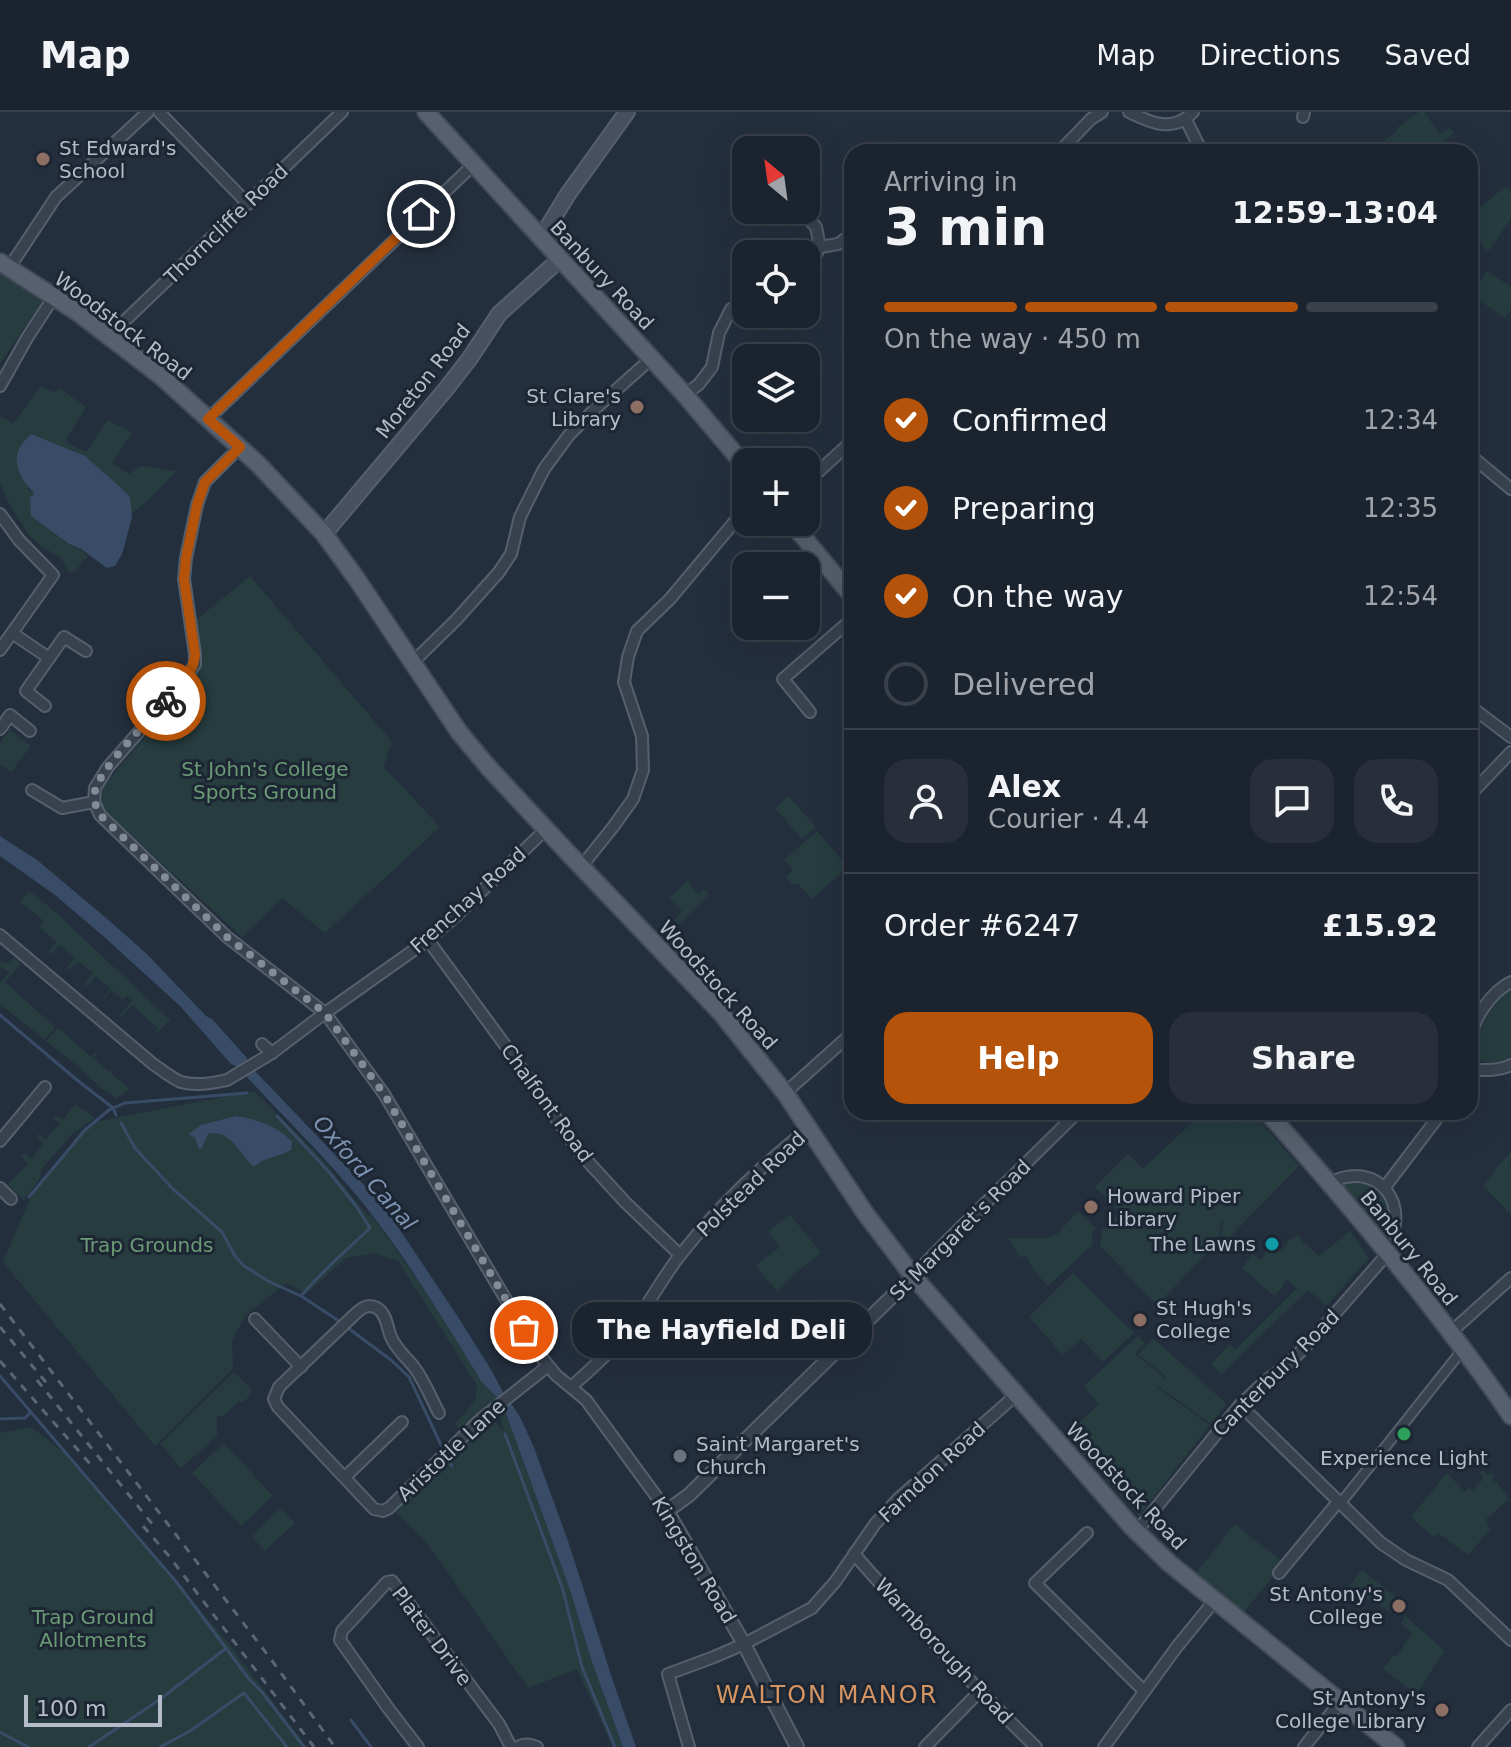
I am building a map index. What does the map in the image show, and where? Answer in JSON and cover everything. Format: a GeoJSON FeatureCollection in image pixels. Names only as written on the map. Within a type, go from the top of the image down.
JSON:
{"type":"FeatureCollection","features":[{"type":"Feature","properties":{"kind":"main road","name":"Banbury Road"},"geometry":{"type":"LineString","coordinates":[[426,112],[652,358],[732,450]]}},
{"type":"Feature","properties":{"kind":"main road"},"geometry":{"type":"LineString","coordinates":[[541,238],[568,194],[627,112]]}},
{"type":"Feature","properties":{"kind":"main road","name":"Moreton Road"},"geometry":{"type":"LineString","coordinates":[[324,534],[446,389],[499,314],[560,259]]}},
{"type":"Feature","properties":{"kind":"main road","name":"Woodstock Road"},"geometry":{"type":"LineString","coordinates":[[5,265],[77,312],[162,377],[240,447],[324,534],[459,732],[581,867],[721,1013],[785,1093],[865,1213],[913,1276],[1016,1395],[1169,1563],[1396,1747]]}},
{"type":"Feature","properties":{"kind":"main road"},"geometry":{"type":"LineString","coordinates":[[803,536],[844,586]]}},
{"type":"Feature","properties":{"kind":"main road","name":"Banbury Road"},"geometry":{"type":"LineString","coordinates":[[1274,1120],[1387,1251],[1451,1332],[1511,1416]]}},
{"type":"Feature","properties":{"kind":"street"},"geometry":{"type":"LineString","coordinates":[[5,265],[56,197],[148,112]]}},
{"type":"Feature","properties":{"kind":"street"},"geometry":{"type":"LineString","coordinates":[[159,112],[248,204]]}},
{"type":"Feature","properties":{"kind":"street","name":"Thorncliffe Road"},"geometry":{"type":"LineString","coordinates":[[109,336],[342,112]]}},
{"type":"Feature","properties":{"kind":"street"},"geometry":{"type":"LineString","coordinates":[[1067,144],[1102,112]]}},
{"type":"Feature","properties":{"kind":"street"},"geometry":{"type":"LineString","coordinates":[[1129,112],[1157,124],[1173,124],[1190,116],[1199,144]]}},
{"type":"Feature","properties":{"kind":"street"},"geometry":{"type":"LineString","coordinates":[[208,419],[474,164]]}},
{"type":"Feature","properties":{"kind":"street"},"geometry":{"type":"LineString","coordinates":[[820,247],[844,240]]}},
{"type":"Feature","properties":{"kind":"street"},"geometry":{"type":"LineString","coordinates":[[0,386],[53,298]]}},
{"type":"Feature","properties":{"kind":"street"},"geometry":{"type":"LineString","coordinates":[[685,395],[699,384],[712,367],[719,333],[732,309]]}},
{"type":"Feature","properties":{"kind":"street"},"geometry":{"type":"LineString","coordinates":[[412,663],[499,572],[511,554],[520,517],[544,469],[569,435],[652,358]]}},
{"type":"Feature","properties":{"kind":"street"},"geometry":{"type":"LineString","coordinates":[[32,790],[62,808],[94,802],[95,788],[108,767],[195,664],[184,579],[186,558],[205,482],[240,447]]}},
{"type":"Feature","properties":{"kind":"street"},"geometry":{"type":"LineString","coordinates":[[820,470],[844,448]]}},
{"type":"Feature","properties":{"kind":"street"},"geometry":{"type":"LineString","coordinates":[[1478,462],[1511,489]]}},
{"type":"Feature","properties":{"kind":"street"},"geometry":{"type":"LineString","coordinates":[[0,514],[19,540],[53,575],[0,650]]}},
{"type":"Feature","properties":{"kind":"street"},"geometry":{"type":"LineString","coordinates":[[581,867],[633,799],[643,770],[642,736],[624,682],[637,631],[670,599],[732,525]]}},
{"type":"Feature","properties":{"kind":"street"},"geometry":{"type":"LineString","coordinates":[[810,712],[783,679],[844,626]]}},
{"type":"Feature","properties":{"kind":"street"},"geometry":{"type":"LineString","coordinates":[[12,633],[49,658]]}},
{"type":"Feature","properties":{"kind":"street"},"geometry":{"type":"LineString","coordinates":[[45,706],[26,691],[64,637],[86,651]]}},
{"type":"Feature","properties":{"kind":"street"},"geometry":{"type":"LineString","coordinates":[[1478,712],[1511,737]]}},
{"type":"Feature","properties":{"kind":"street"},"geometry":{"type":"LineString","coordinates":[[0,729],[10,715],[30,731]]}},
{"type":"Feature","properties":{"kind":"street"},"geometry":{"type":"LineString","coordinates":[[1478,787],[1511,752]]}},
{"type":"Feature","properties":{"kind":"street","name":"Kingston Road"},"geometry":{"type":"LineString","coordinates":[[94,802],[100,815],[216,927],[325,1013],[384,1094],[526,1333],[552,1370],[576,1383],[667,1511],[744,1644],[797,1747]]}},
{"type":"Feature","properties":{"kind":"street","name":"Frenchay Road"},"geometry":{"type":"LineString","coordinates":[[0,935],[153,1064],[179,1081],[227,1080],[272,1053],[428,940],[546,829]]}},
{"type":"Feature","properties":{"kind":"street","name":"Chalfont Road"},"geometry":{"type":"LineString","coordinates":[[428,940],[581,1154],[680,1255]]}},
{"type":"Feature","properties":{"kind":"street"},"geometry":{"type":"LineString","coordinates":[[1478,1018],[1488,1002],[1511,982]]}},
{"type":"Feature","properties":{"kind":"street"},"geometry":{"type":"LineString","coordinates":[[785,1093],[844,1040]]}},
{"type":"Feature","properties":{"kind":"street"},"geometry":{"type":"LineString","coordinates":[[262,1044],[272,1053]]}},
{"type":"Feature","properties":{"kind":"street"},"geometry":{"type":"LineString","coordinates":[[1478,1071],[1511,1065]]}},
{"type":"Feature","properties":{"kind":"street"},"geometry":{"type":"LineString","coordinates":[[0,1141],[45,1087]]}},
{"type":"Feature","properties":{"kind":"street","name":"St Margaret's Road"},"geometry":{"type":"LineString","coordinates":[[667,1511],[689,1495],[1070,1120]]}},
{"type":"Feature","properties":{"kind":"street"},"geometry":{"type":"LineString","coordinates":[[1385,1187],[1436,1120]]}},
{"type":"Feature","properties":{"kind":"street","name":"Polstead Road"},"geometry":{"type":"LineString","coordinates":[[576,1383],[629,1330],[680,1255],[738,1191],[809,1128]]}},
{"type":"Feature","properties":{"kind":"street"},"geometry":{"type":"LineString","coordinates":[[1330,1183],[1340,1178],[1357,1177],[1385,1187],[1392,1198],[1396,1221],[1387,1251]]}},
{"type":"Feature","properties":{"kind":"street"},"geometry":{"type":"LineString","coordinates":[[0,1188],[11,1199]]}},
{"type":"Feature","properties":{"kind":"street","name":"Canterbury Road"},"geometry":{"type":"LineString","coordinates":[[1137,1531],[1240,1405],[1312,1340],[1387,1251]]}},
{"type":"Feature","properties":{"kind":"street"},"geometry":{"type":"LineString","coordinates":[[1451,1332],[1511,1278]]}},
{"type":"Feature","properties":{"kind":"street"},"geometry":{"type":"LineString","coordinates":[[402,1422],[345,1477],[278,1407],[274,1399],[279,1387],[361,1308],[368,1306],[383,1314],[390,1336],[416,1369],[439,1413]]}},
{"type":"Feature","properties":{"kind":"street"},"geometry":{"type":"LineString","coordinates":[[255,1319],[301,1367]]}},
{"type":"Feature","properties":{"kind":"street"},"geometry":{"type":"LineString","coordinates":[[1279,1573],[1463,1348]]}},
{"type":"Feature","properties":{"kind":"street","name":"Aristotle Lane"},"geometry":{"type":"LineString","coordinates":[[345,1477],[374,1509],[383,1511],[389,1508],[495,1407],[519,1387],[552,1370]]}},
{"type":"Feature","properties":{"kind":"street","name":"Farndon Road"},"geometry":{"type":"LineString","coordinates":[[689,1747],[668,1674],[744,1644],[812,1608],[835,1582],[875,1524],[898,1499],[1016,1395]]}},
{"type":"Feature","properties":{"kind":"street"},"geometry":{"type":"LineString","coordinates":[[1240,1405],[1381,1543],[1406,1560],[1448,1580],[1511,1640]]}},
{"type":"Feature","properties":{"kind":"street"},"geometry":{"type":"LineString","coordinates":[[1087,1533],[1035,1583],[1144,1691]]}},
{"type":"Feature","properties":{"kind":"street","name":"Warnborough Road"},"geometry":{"type":"LineString","coordinates":[[854,1554],[979,1692],[1036,1747]]}},
{"type":"Feature","properties":{"kind":"street","name":"Plater Drive"},"geometry":{"type":"LineString","coordinates":[[418,1747],[340,1640],[342,1631],[387,1582],[392,1581],[499,1724],[511,1747]]}},
{"type":"Feature","properties":{"kind":"street"},"geometry":{"type":"LineString","coordinates":[[1104,1747],[1215,1600]]}},
{"type":"Feature","properties":{"kind":"street"},"geometry":{"type":"LineString","coordinates":[[925,1747],[979,1692]]}},
{"type":"Feature","properties":{"kind":"street"},"geometry":{"type":"LineString","coordinates":[[1304,1747],[1341,1701]]}},
{"type":"Feature","properties":{"kind":"street"},"geometry":{"type":"LineString","coordinates":[[1478,1747],[1511,1710]]}},
{"type":"Feature","properties":{"kind":"street"},"geometry":{"type":"LineString","coordinates":[[518,1747],[531,1744],[537,1747]]}},
{"type":"Feature","properties":{"kind":"green space"},"geometry":{"type":"Polygon","coordinates":[[[1419,112],[1424,112],[1440,134],[1449,128],[1454,133],[1442,144],[1386,144],[1384,141],[1419,112]]]}},
{"type":"Feature","properties":{"kind":"green space"},"geometry":{"type":"Polygon","coordinates":[[[1506,186],[1511,193],[1511,218],[1488,252],[1478,239],[1478,209],[1506,186]]]}},
{"type":"Feature","properties":{"kind":"green space"},"geometry":{"type":"Polygon","coordinates":[[[1487,271],[1511,287],[1511,309],[1505,318],[1478,300],[1478,284],[1487,271]]]}},
{"type":"Feature","properties":{"kind":"green space"},"geometry":{"type":"Polygon","coordinates":[[[0,272],[42,302],[0,364],[0,272]]]}},
{"type":"Feature","properties":{"kind":"green space"},"geometry":{"type":"Polygon","coordinates":[[[40,387],[54,392],[61,389],[86,407],[65,442],[86,452],[108,420],[132,433],[112,463],[129,474],[141,466],[176,471],[131,514],[130,497],[85,457],[31,434],[23,442],[29,490],[33,491],[60,538],[88,556],[75,571],[69,573],[61,558],[28,534],[0,482],[0,416],[13,424],[40,387]]]}},
{"type":"Feature","properties":{"kind":"green space","name":"St John's College Sports Ground"},"geometry":{"type":"Polygon","coordinates":[[[250,576],[394,744],[389,748],[384,767],[440,827],[325,933],[282,898],[242,937],[106,812],[99,800],[101,789],[198,674],[203,658],[196,620],[250,576]]]}},
{"type":"Feature","properties":{"kind":"green space"},"geometry":{"type":"Polygon","coordinates":[[[10,730],[31,746],[11,772],[0,764],[0,743],[10,730]]]}},
{"type":"Feature","properties":{"kind":"green space"},"geometry":{"type":"Polygon","coordinates":[[[788,796],[816,827],[802,839],[775,808],[788,796]]]}},
{"type":"Feature","properties":{"kind":"green space"},"geometry":{"type":"Polygon","coordinates":[[[817,831],[844,862],[844,871],[812,899],[798,884],[793,885],[786,877],[793,870],[784,860],[817,831]]]}},
{"type":"Feature","properties":{"kind":"green space"},"geometry":{"type":"Polygon","coordinates":[[[688,880],[698,895],[703,890],[709,894],[678,925],[675,919],[682,911],[669,898],[688,880]]]}},
{"type":"Feature","properties":{"kind":"green space"},"geometry":{"type":"Polygon","coordinates":[[[29,891],[170,1020],[156,1034],[158,1029],[133,1005],[120,1015],[132,1001],[127,996],[123,1000],[112,990],[103,1000],[111,989],[96,976],[87,986],[84,984],[93,973],[78,961],[69,970],[66,968],[75,958],[60,945],[51,954],[48,952],[57,942],[39,927],[44,921],[20,902],[29,891]]]}},
{"type":"Feature","properties":{"kind":"green space"},"geometry":{"type":"Polygon","coordinates":[[[14,958],[21,964],[5,982],[55,1027],[45,1040],[0,1004],[0,982],[9,973],[0,966],[0,962],[8,963],[14,958]]]}},
{"type":"Feature","properties":{"kind":"green space"},"geometry":{"type":"Polygon","coordinates":[[[1511,989],[1511,1057],[1485,1062],[1479,1058],[1478,1039],[1486,1017],[1511,989]]]}},
{"type":"Feature","properties":{"kind":"green space"},"geometry":{"type":"Polygon","coordinates":[[[58,1028],[91,1057],[95,1052],[94,1058],[109,1072],[114,1069],[111,1073],[129,1089],[117,1099],[46,1041],[58,1028]]]}},
{"type":"Feature","properties":{"kind":"green space","name":"Trap Grounds"},"geometry":{"type":"Polygon","coordinates":[[[254,1091],[322,1159],[368,1216],[371,1214],[429,1296],[481,1381],[503,1405],[623,1747],[613,1747],[577,1669],[528,1688],[430,1547],[394,1510],[491,1417],[504,1431],[499,1414],[488,1404],[460,1430],[455,1424],[476,1400],[477,1385],[398,1261],[374,1253],[346,1258],[306,1294],[286,1283],[245,1316],[232,1341],[233,1369],[155,1446],[3,1262],[30,1199],[81,1131],[100,1121],[254,1091]]]}},
{"type":"Feature","properties":{"kind":"green space"},"geometry":{"type":"Polygon","coordinates":[[[75,1104],[95,1118],[71,1135],[40,1171],[41,1177],[24,1200],[8,1185],[28,1163],[21,1157],[24,1153],[31,1159],[44,1144],[36,1137],[39,1134],[46,1140],[60,1123],[53,1118],[55,1115],[63,1120],[75,1104]]]}},
{"type":"Feature","properties":{"kind":"green space"},"geometry":{"type":"Polygon","coordinates":[[[1195,1120],[1236,1120],[1242,1127],[1239,1120],[1259,1120],[1299,1166],[1230,1237],[1221,1236],[1221,1221],[1219,1241],[1157,1305],[1100,1246],[1102,1231],[1120,1212],[1095,1187],[1128,1154],[1143,1169],[1195,1120]]]}},
{"type":"Feature","properties":{"kind":"green space"},"geometry":{"type":"Polygon","coordinates":[[[1511,1151],[1509,1164],[1511,1214],[1483,1186],[1511,1151]]]}},
{"type":"Feature","properties":{"kind":"green space"},"geometry":{"type":"Polygon","coordinates":[[[1352,1181],[1373,1185],[1382,1192],[1393,1210],[1386,1242],[1340,1184],[1352,1181]]]}},
{"type":"Feature","properties":{"kind":"green space"},"geometry":{"type":"Polygon","coordinates":[[[1078,1211],[1096,1229],[1092,1233],[1092,1245],[1048,1286],[1035,1272],[1026,1255],[1021,1258],[1008,1238],[1049,1238],[1058,1233],[1078,1211]]]}},
{"type":"Feature","properties":{"kind":"green space"},"geometry":{"type":"Polygon","coordinates":[[[790,1214],[821,1253],[777,1292],[756,1265],[780,1247],[768,1232],[790,1214]]]}},
{"type":"Feature","properties":{"kind":"green space"},"geometry":{"type":"Polygon","coordinates":[[[1350,1231],[1369,1258],[1326,1306],[1308,1290],[1222,1374],[1211,1364],[1230,1344],[1235,1350],[1297,1288],[1287,1279],[1274,1296],[1242,1268],[1253,1254],[1261,1260],[1268,1250],[1281,1250],[1299,1234],[1302,1241],[1319,1256],[1350,1231]]]}},
{"type":"Feature","properties":{"kind":"green space"},"geometry":{"type":"Polygon","coordinates":[[[1073,1273],[1134,1333],[1103,1362],[1081,1339],[1063,1355],[1029,1317],[1073,1273]]]}},
{"type":"Feature","properties":{"kind":"green space"},"geometry":{"type":"Polygon","coordinates":[[[1138,1336],[1145,1343],[1135,1354],[1164,1377],[1161,1382],[1166,1376],[1138,1355],[1153,1338],[1227,1404],[1211,1424],[1157,1387],[1210,1425],[1139,1516],[1066,1435],[1099,1404],[1084,1386],[1138,1336]]]}},
{"type":"Feature","properties":{"kind":"green space"},"geometry":{"type":"Polygon","coordinates":[[[234,1372],[252,1390],[250,1396],[217,1418],[217,1436],[181,1468],[160,1444],[234,1372]]]}},
{"type":"Feature","properties":{"kind":"green space","name":"Trap Ground Allotments"},"geometry":{"type":"Polygon","coordinates":[[[31,1427],[73,1459],[229,1644],[307,1747],[0,1747],[0,1433],[31,1427]]]}},
{"type":"Feature","properties":{"kind":"green space"},"geometry":{"type":"Polygon","coordinates":[[[224,1443],[273,1496],[241,1526],[192,1473],[224,1443]]]}},
{"type":"Feature","properties":{"kind":"green space"},"geometry":{"type":"Polygon","coordinates":[[[1483,1470],[1487,1475],[1492,1473],[1492,1480],[1495,1483],[1499,1481],[1509,1499],[1486,1519],[1490,1530],[1468,1555],[1438,1533],[1433,1537],[1411,1517],[1447,1473],[1465,1492],[1468,1488],[1473,1490],[1484,1478],[1480,1474],[1483,1470]]]}},
{"type":"Feature","properties":{"kind":"green space"},"geometry":{"type":"Polygon","coordinates":[[[281,1508],[295,1523],[265,1551],[251,1536],[281,1508]]]}},
{"type":"Feature","properties":{"kind":"green space"},"geometry":{"type":"Polygon","coordinates":[[[1235,1524],[1284,1563],[1244,1612],[1196,1573],[1235,1524]]]}},
{"type":"Feature","properties":{"kind":"green space"},"geometry":{"type":"Polygon","coordinates":[[[1362,1570],[1405,1604],[1395,1616],[1348,1588],[1362,1570]]]}},
{"type":"Feature","properties":{"kind":"green space"},"geometry":{"type":"Polygon","coordinates":[[[1405,1616],[1445,1651],[1416,1694],[1383,1669],[1393,1656],[1397,1656],[1412,1633],[1401,1623],[1405,1616]]]}},
{"type":"Feature","properties":{"kind":"water"},"geometry":{"type":"Polygon","coordinates":[[[31,434],[85,456],[130,497],[132,517],[122,554],[115,566],[107,568],[31,516],[30,497],[34,495],[33,491],[21,476],[17,461],[20,447],[31,434]]]}},
{"type":"Feature","properties":{"kind":"water"},"geometry":{"type":"Polygon","coordinates":[[[0,836],[37,860],[147,954],[212,1019],[253,1069],[384,1206],[520,1417],[569,1544],[636,1747],[623,1747],[503,1405],[481,1381],[394,1245],[332,1167],[238,1067],[231,1064],[180,1006],[55,895],[0,856],[0,836]]]}},
{"type":"Feature","properties":{"kind":"water"},"geometry":{"type":"Polygon","coordinates":[[[236,1116],[281,1132],[292,1142],[291,1150],[254,1167],[223,1135],[208,1134],[199,1149],[195,1138],[189,1134],[201,1125],[236,1116]]]}},
{"type":"Feature","properties":{"kind":"waterway"},"geometry":{"type":"LineString","coordinates":[[0,1015],[113,1108],[116,1115]]}},
{"type":"Feature","properties":{"kind":"waterway"},"geometry":{"type":"LineString","coordinates":[[29,1197],[85,1130],[109,1110],[125,1103],[247,1093]]}},
{"type":"Feature","properties":{"kind":"waterway"},"geometry":{"type":"LineString","coordinates":[[277,1116],[329,1172],[370,1228],[301,1296]]}},
{"type":"Feature","properties":{"kind":"waterway"},"geometry":{"type":"LineString","coordinates":[[121,1123],[135,1148],[173,1189],[222,1232],[244,1266],[301,1296],[342,1323]]}},
{"type":"Feature","properties":{"kind":"waterway"},"geometry":{"type":"LineString","coordinates":[[348,1328],[409,1377],[442,1447]]}},
{"type":"Feature","properties":{"kind":"waterway"},"geometry":{"type":"LineString","coordinates":[[0,1376],[178,1584],[304,1747]]}},
{"type":"Feature","properties":{"kind":"waterway"},"geometry":{"type":"LineString","coordinates":[[0,1419],[25,1418],[30,1413]]}},
{"type":"Feature","properties":{"kind":"waterway"},"geometry":{"type":"LineString","coordinates":[[505,1434],[563,1590],[582,1667],[615,1747]]}},
{"type":"Feature","properties":{"kind":"waterway"},"geometry":{"type":"LineString","coordinates":[[448,1460],[452,1466]]}},
{"type":"Feature","properties":{"kind":"waterway"},"geometry":{"type":"LineString","coordinates":[[89,1747],[159,1700],[225,1649]]}},
{"type":"Feature","properties":{"kind":"waterway"},"geometry":{"type":"LineString","coordinates":[[160,1747],[190,1731],[244,1693],[287,1747]]}},
{"type":"Feature","properties":{"kind":"waterway"},"geometry":{"type":"LineString","coordinates":[[351,1720],[371,1747]]}},
{"type":"Feature","properties":{"kind":"waterway"},"geometry":{"type":"LineString","coordinates":[[0,1732],[28,1747]]}},
{"type":"Feature","properties":{"kind":"railway"},"geometry":{"type":"LineString","coordinates":[[0,1304],[335,1747]]}},
{"type":"Feature","properties":{"kind":"railway"},"geometry":{"type":"LineString","coordinates":[[0,1327],[49,1386]]}},
{"type":"Feature","properties":{"kind":"railway"},"geometry":{"type":"LineString","coordinates":[[0,1361],[91,1465]]}},
{"type":"Feature","properties":{"kind":"railway"},"geometry":{"type":"LineString","coordinates":[[37,1380],[157,1530]]}},
{"type":"Feature","properties":{"kind":"railway"},"geometry":{"type":"LineString","coordinates":[[143,1526],[314,1747]]}},
{"type":"Feature","properties":{"kind":"way so far"},"geometry":{"type":"LineString","coordinates":[[166,701],[108,767],[95,788],[94,802],[100,815],[227,937],[325,1013],[384,1094],[524,1330]]}},
{"type":"Feature","properties":{"kind":"place","name":"St Edward's School"},"geometry":{"type":"Point","coordinates":[43,159]}},
{"type":"Feature","properties":{"kind":"place","name":"St Clare's Library"},"geometry":{"type":"Point","coordinates":[637,407]}},
{"type":"Feature","properties":{"kind":"place","name":"Howard Piper Library"},"geometry":{"type":"Point","coordinates":[1091,1207]}},
{"type":"Feature","properties":{"kind":"place","name":"The Lawns"},"geometry":{"type":"Point","coordinates":[1272,1244]}},
{"type":"Feature","properties":{"kind":"place","name":"St Hugh's College"},"geometry":{"type":"Point","coordinates":[1140,1320]}},
{"type":"Feature","properties":{"kind":"place","name":"The Hayfield Deli"},"geometry":{"type":"Point","coordinates":[524,1330]}},
{"type":"Feature","properties":{"kind":"place","name":"Experience Light"},"geometry":{"type":"Point","coordinates":[1404,1434]}},
{"type":"Feature","properties":{"kind":"place","name":"Saint Margaret's Church"},"geometry":{"type":"Point","coordinates":[680,1456]}},
{"type":"Feature","properties":{"kind":"place","name":"St Antony's College"},"geometry":{"type":"Point","coordinates":[1399,1606]}},
{"type":"Feature","properties":{"kind":"place","name":"St Antony's College Library"},"geometry":{"type":"Point","coordinates":[1442,1710]}},
{"type":"Feature","properties":{"kind":"district","name":"WALTON MANOR"},"geometry":{"type":"Point","coordinates":[827,1695]}},
{"type":"Feature","properties":{"kind":"route"},"geometry":{"type":"LineString","coordinates":[[166,701],[195,664],[184,579],[197,505],[205,482],[240,447],[208,419],[421,214]]}},
{"type":"Feature","properties":{"kind":"water label","name":"Oxford Canal"},"geometry":{"type":"Point","coordinates":[365,1173]}}]}
